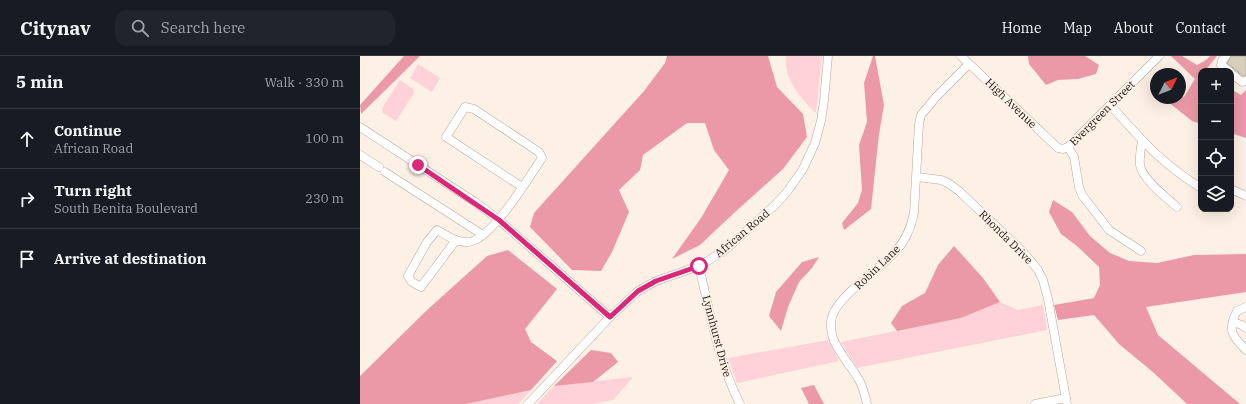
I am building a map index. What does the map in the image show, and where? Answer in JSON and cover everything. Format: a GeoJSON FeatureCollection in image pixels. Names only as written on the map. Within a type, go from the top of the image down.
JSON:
{"type":"FeatureCollection","features":[{"type":"Feature","properties":{"kind":"street","name":"African Road"},"geometry":{"type":"LineString","coordinates":[[528,404],[610,317],[638,291],[656,281],[699,266],[724,251],[774,206],[787,192],[803,169],[815,143],[820,121],[828,56]]}},
{"type":"Feature","properties":{"kind":"street","name":"High Avenue"},"geometry":{"type":"LineString","coordinates":[[961,56],[1058,148],[1064,148]]}},
{"type":"Feature","properties":{"kind":"street"},"geometry":{"type":"LineString","coordinates":[[1225,68],[1222,65],[1222,61],[1226,56]]}},
{"type":"Feature","properties":{"kind":"street","name":"Evergreen Street"},"geometry":{"type":"LineString","coordinates":[[1064,148],[1110,105],[1154,58]]}},
{"type":"Feature","properties":{"kind":"street","name":"Robin Lane"},"geometry":{"type":"LineString","coordinates":[[867,404],[859,380],[832,336],[831,326],[834,312],[842,300],[894,253],[905,240],[912,223],[914,213],[917,177],[918,124],[921,115],[936,97],[969,64]]}},
{"type":"Feature","properties":{"kind":"street"},"geometry":{"type":"LineString","coordinates":[[1234,75],[1242,82],[1246,81]]}},
{"type":"Feature","properties":{"kind":"street"},"geometry":{"type":"LineString","coordinates":[[1110,105],[1142,140],[1198,186]]}},
{"type":"Feature","properties":{"kind":"street"},"geometry":{"type":"LineString","coordinates":[[456,240],[421,287],[412,282],[408,276],[427,242],[436,230],[456,240],[469,242],[483,235],[499,220],[522,187],[542,158],[539,152],[474,109],[465,107],[446,137],[522,187]]}},
{"type":"Feature","properties":{"kind":"street"},"geometry":{"type":"LineString","coordinates":[[360,127],[475,202],[499,220],[610,317]]}},
{"type":"Feature","properties":{"kind":"street"},"geometry":{"type":"LineString","coordinates":[[1142,140],[1140,166],[1142,172],[1156,189],[1177,207]]}},
{"type":"Feature","properties":{"kind":"street"},"geometry":{"type":"LineString","coordinates":[[1064,148],[1074,157],[1079,187],[1082,194],[1109,230],[1141,251]]}},
{"type":"Feature","properties":{"kind":"street"},"geometry":{"type":"LineString","coordinates":[[360,155],[483,235]]}},
{"type":"Feature","properties":{"kind":"street","name":"Rhonda Drive"},"geometry":{"type":"LineString","coordinates":[[917,177],[941,180],[948,183],[1019,248],[1038,270],[1043,280],[1048,299],[1067,401]]}},
{"type":"Feature","properties":{"kind":"street"},"geometry":{"type":"LineString","coordinates":[[1234,190],[1246,196]]}},
{"type":"Feature","properties":{"kind":"street","name":"Lynnhurst Drive"},"geometry":{"type":"LineString","coordinates":[[699,266],[713,328],[725,370],[731,387],[740,404]]}},
{"type":"Feature","properties":{"kind":"street"},"geometry":{"type":"LineString","coordinates":[[1245,345],[1235,339],[1232,334],[1233,322],[1237,311],[1246,307]]}},
{"type":"Feature","properties":{"kind":"street"},"geometry":{"type":"LineString","coordinates":[[1233,322],[1242,324],[1246,328]]}},
{"type":"Feature","properties":{"kind":"street"},"geometry":{"type":"LineString","coordinates":[[1035,404],[1067,401]]}},
{"type":"Feature","properties":{"kind":"shaded area"},"geometry":{"type":"Polygon","coordinates":[[[404,56],[420,56],[361,114],[360,105],[404,56]]]}},
{"type":"Feature","properties":{"kind":"shaded area"},"geometry":{"type":"Polygon","coordinates":[[[667,56],[768,56],[777,87],[803,114],[807,137],[783,169],[700,245],[672,259],[701,218],[729,170],[714,150],[705,123],[687,123],[643,155],[640,170],[619,190],[629,212],[612,252],[601,271],[572,270],[530,227],[534,213],[644,91],[665,63],[667,56]]]}},
{"type":"Feature","properties":{"kind":"shaded area"},"geometry":{"type":"Polygon","coordinates":[[[786,56],[822,56],[816,113],[794,88],[787,72],[786,56]]]}},
{"type":"Feature","properties":{"kind":"shaded area"},"geometry":{"type":"Polygon","coordinates":[[[873,56],[875,56],[884,105],[879,134],[871,209],[844,230],[842,223],[858,203],[862,190],[859,145],[867,122],[864,83],[873,56]]]}},
{"type":"Feature","properties":{"kind":"shaded area"},"geometry":{"type":"Polygon","coordinates":[[[1028,56],[1085,56],[1099,65],[1096,74],[1078,79],[1058,80],[1046,85],[1029,64],[1028,56]]]}},
{"type":"Feature","properties":{"kind":"shaded area"},"geometry":{"type":"Polygon","coordinates":[[[1171,56],[1182,56],[1197,65],[1210,56],[1217,56],[1207,68],[1198,68],[1198,123],[1192,121],[1171,104],[1186,104],[1186,94],[1195,79],[1186,70],[1186,68],[1184,68],[1171,56]]]}},
{"type":"Feature","properties":{"kind":"shaded area"},"geometry":{"type":"Polygon","coordinates":[[[418,64],[440,78],[432,92],[410,78],[418,64]]]}},
{"type":"Feature","properties":{"kind":"shaded area"},"geometry":{"type":"Polygon","coordinates":[[[400,80],[413,89],[414,93],[396,121],[383,113],[382,108],[400,80]]]}},
{"type":"Feature","properties":{"kind":"shaded area"},"geometry":{"type":"Polygon","coordinates":[[[1246,90],[1246,138],[1234,134],[1234,91],[1241,95],[1246,90]]]}},
{"type":"Feature","properties":{"kind":"shaded area"},"geometry":{"type":"Polygon","coordinates":[[[1053,200],[1072,212],[1090,236],[1110,253],[1129,261],[1157,263],[1194,255],[1246,254],[1246,292],[1146,307],[1158,335],[1240,404],[1187,404],[1154,373],[1119,344],[1094,315],[1058,320],[1054,305],[1094,298],[1100,285],[1099,267],[1077,246],[1061,234],[1049,212],[1053,200]]]}},
{"type":"Feature","properties":{"kind":"shaded area"},"geometry":{"type":"Polygon","coordinates":[[[954,246],[983,278],[1000,302],[961,318],[897,331],[891,323],[902,306],[925,293],[938,265],[954,246]]]}},
{"type":"Feature","properties":{"kind":"shaded area"},"geometry":{"type":"Polygon","coordinates":[[[508,250],[557,289],[525,329],[531,342],[557,361],[531,390],[466,404],[360,404],[360,376],[426,311],[487,256],[508,250]]]}},
{"type":"Feature","properties":{"kind":"shaded area"},"geometry":{"type":"Polygon","coordinates":[[[819,257],[812,268],[799,282],[788,307],[781,331],[769,316],[776,292],[802,262],[819,257]]]}},
{"type":"Feature","properties":{"kind":"shaded area"},"geometry":{"type":"Polygon","coordinates":[[[1000,302],[1018,310],[1043,305],[1047,330],[857,368],[841,342],[961,318],[1000,302]]]}},
{"type":"Feature","properties":{"kind":"shaded area"},"geometry":{"type":"Polygon","coordinates":[[[828,340],[839,361],[737,383],[728,358],[828,340]]]}},
{"type":"Feature","properties":{"kind":"shaded area"},"geometry":{"type":"Polygon","coordinates":[[[591,350],[611,353],[618,362],[593,382],[554,386],[591,350]]]}},
{"type":"Feature","properties":{"kind":"shaded area"},"geometry":{"type":"Polygon","coordinates":[[[633,377],[613,400],[592,404],[537,404],[554,386],[633,377]]]}},
{"type":"Feature","properties":{"kind":"shaded area"},"geometry":{"type":"Polygon","coordinates":[[[814,385],[824,404],[809,404],[801,388],[814,385]]]}},
{"type":"Feature","properties":{"kind":"shaded area"},"geometry":{"type":"Polygon","coordinates":[[[531,390],[518,404],[466,404],[531,390]]]}},
{"type":"Feature","properties":{"kind":"building"},"geometry":{"type":"Polygon","coordinates":[[[1231,56],[1246,56],[1246,76],[1243,76],[1227,63],[1231,56]]]}},
{"type":"Feature","properties":{"kind":"route"},"geometry":{"type":"LineString","coordinates":[[418,165],[475,202],[499,220],[610,317],[638,291],[656,281],[699,266]]}}]}
